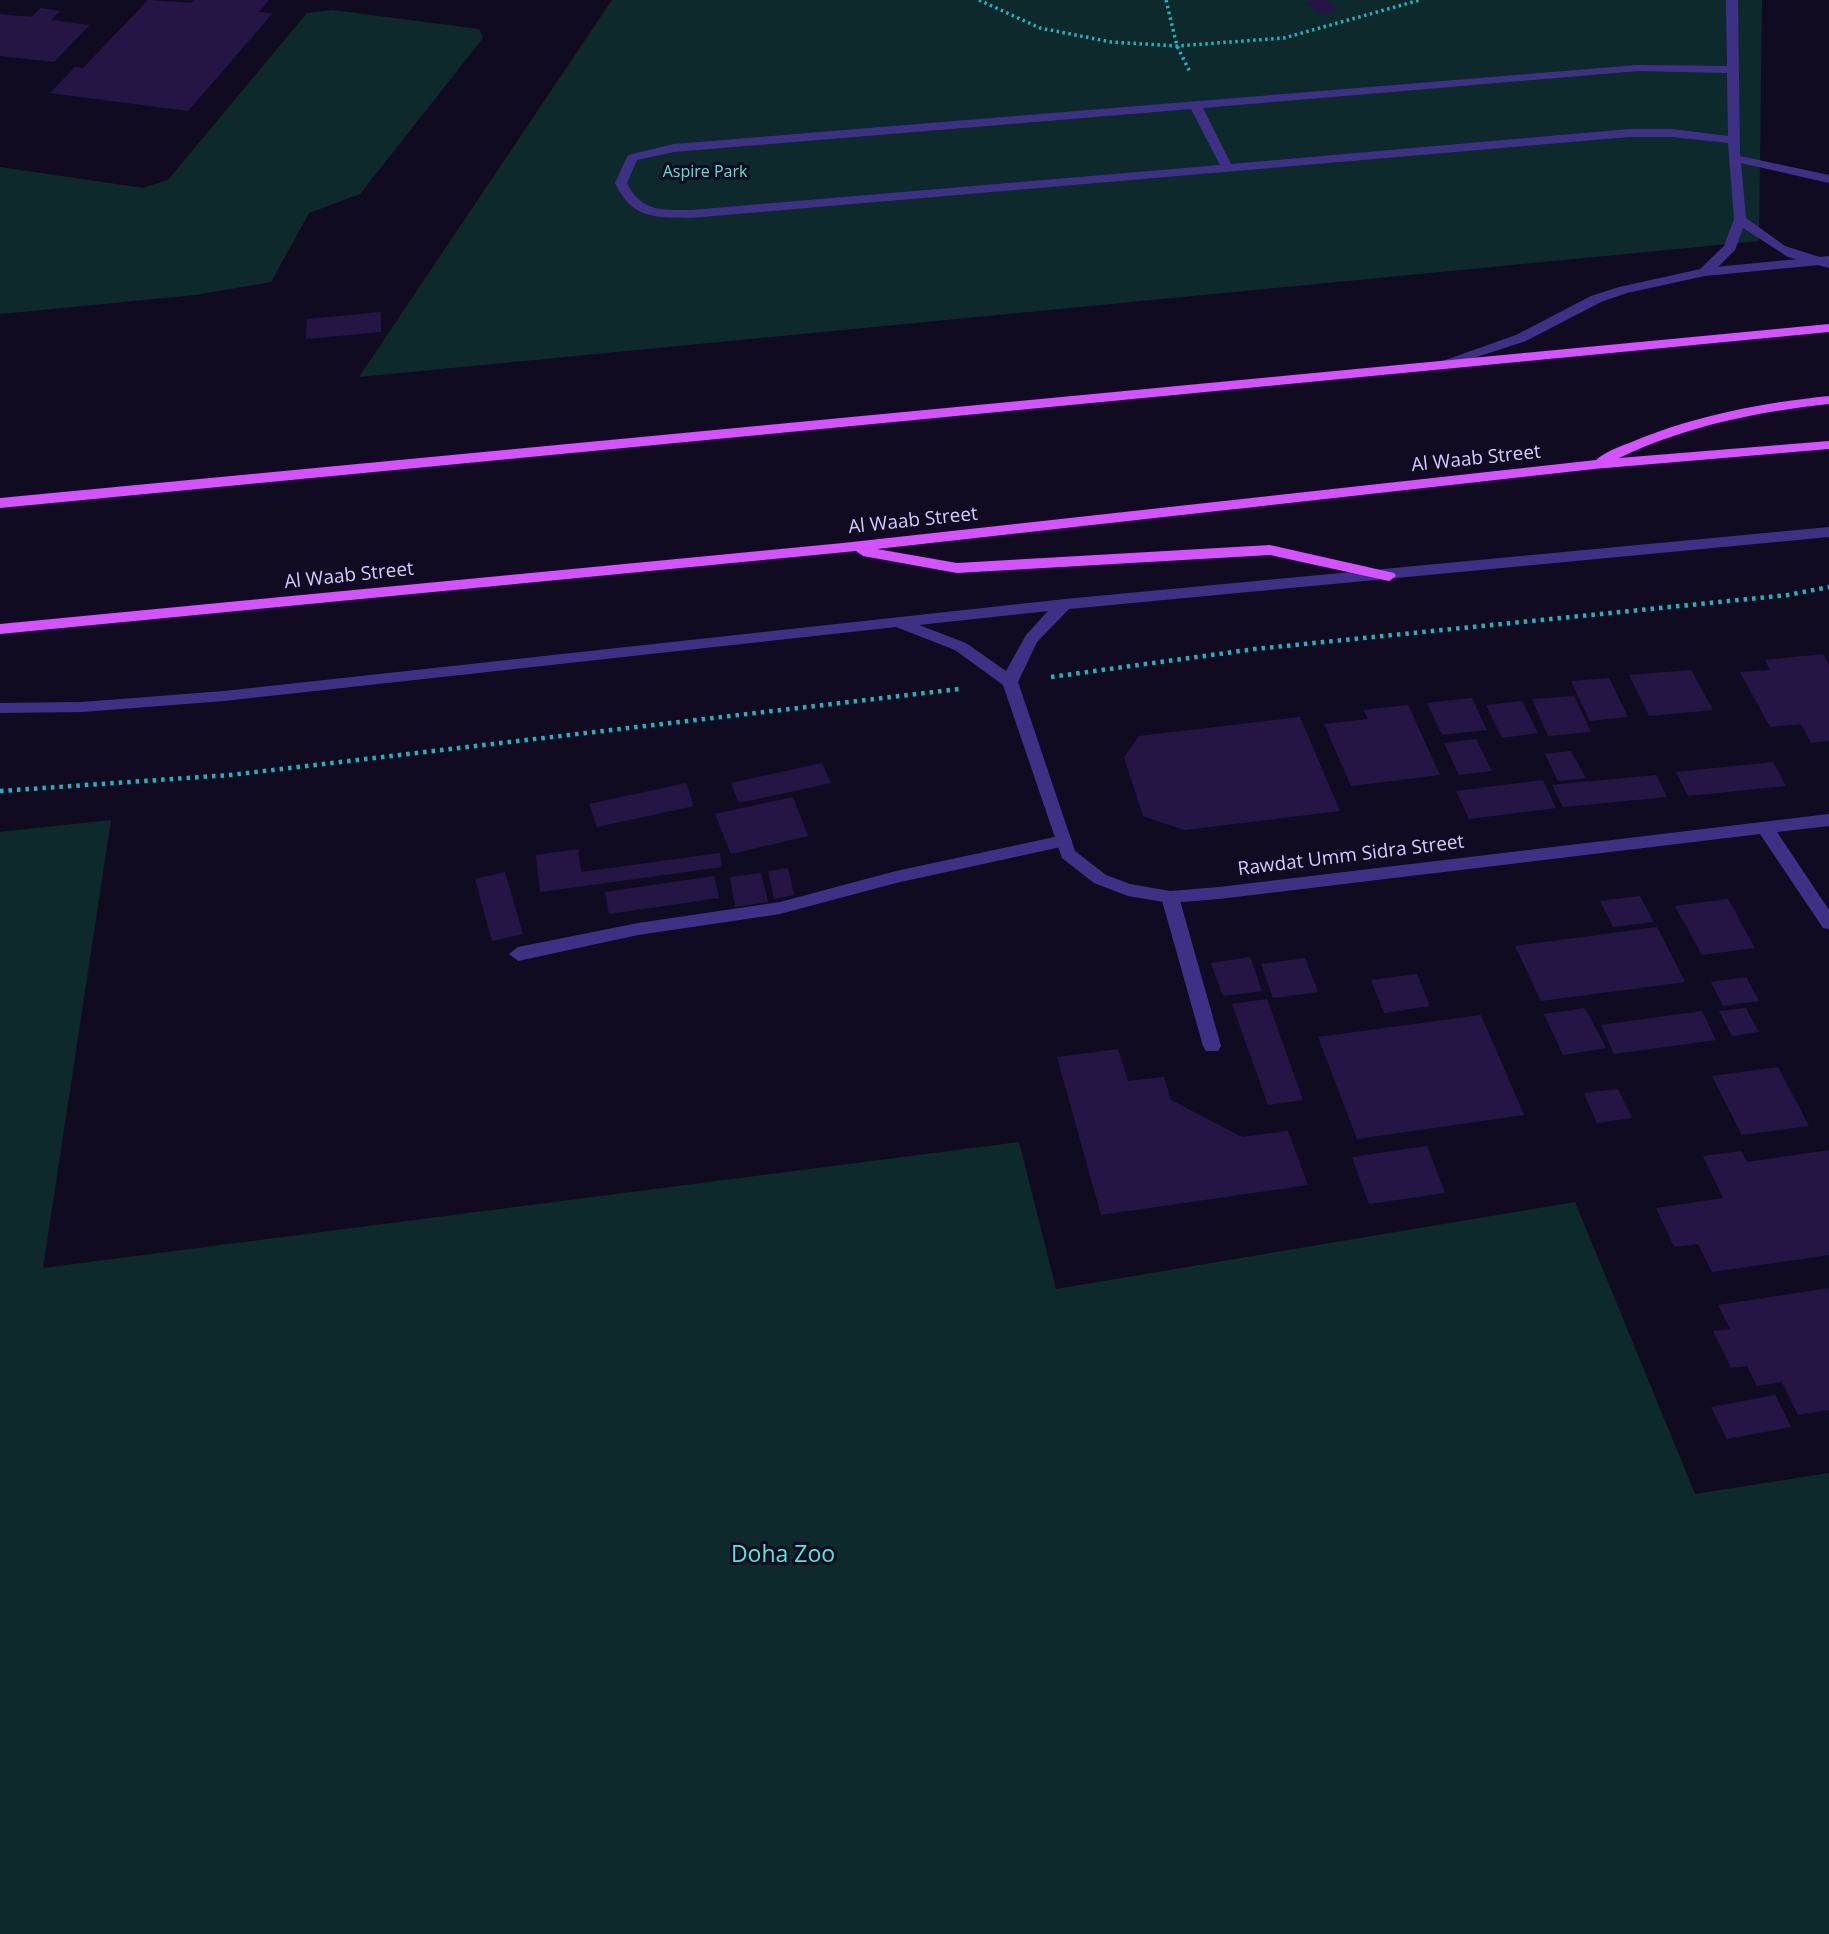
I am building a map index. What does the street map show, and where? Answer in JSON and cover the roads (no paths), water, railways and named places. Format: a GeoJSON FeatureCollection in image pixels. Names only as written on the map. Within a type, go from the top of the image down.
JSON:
{"type":"FeatureCollection","features":[{"type":"Feature","properties":{"kind":"main road"},"geometry":{"type":"LineString","coordinates":[[0,503],[1829,328]]}},
{"type":"Feature","properties":{"kind":"main road"},"geometry":{"type":"LineString","coordinates":[[1594,465],[1638,442],[1688,424],[1743,410],[1829,400]]}},
{"type":"Feature","properties":{"kind":"main road","name":"Al Waab Street"},"geometry":{"type":"LineString","coordinates":[[0,629],[843,548],[1594,465],[1829,445]]}},
{"type":"Feature","properties":{"kind":"main road"},"geometry":{"type":"LineString","coordinates":[[843,548],[957,568],[1270,550],[1388,576]]}},
{"type":"Feature","properties":{"kind":"street"},"geometry":{"type":"LineString","coordinates":[[1705,272],[1730,247],[1740,219],[1733,140],[1732,0]]}},
{"type":"Feature","properties":{"kind":"street"},"geometry":{"type":"LineString","coordinates":[[1733,70],[1638,68],[674,148],[632,158],[621,183],[628,201],[642,211],[691,214],[1629,133],[1672,133],[1733,140]]}},
{"type":"Feature","properties":{"kind":"street"},"geometry":{"type":"LineString","coordinates":[[1196,106],[1228,169]]}},
{"type":"Feature","properties":{"kind":"street"},"geometry":{"type":"LineString","coordinates":[[1734,159],[1829,179]]}},
{"type":"Feature","properties":{"kind":"street"},"geometry":{"type":"LineString","coordinates":[[1740,219],[1770,243],[1812,262]]}},
{"type":"Feature","properties":{"kind":"street"},"geometry":{"type":"LineString","coordinates":[[1418,369],[1499,347],[1596,299],[1623,290],[1705,272],[1829,262]]}},
{"type":"Feature","properties":{"kind":"street"},"geometry":{"type":"LineString","coordinates":[[0,708],[82,707],[224,696],[886,622],[1829,532]]}},
{"type":"Feature","properties":{"kind":"street"},"geometry":{"type":"LineString","coordinates":[[886,622],[923,630],[957,643],[986,661],[1010,682],[1017,660],[1029,640],[1065,604]]}},
{"type":"Feature","properties":{"kind":"street","name":"Rawdat Umm Sidra Street"},"geometry":{"type":"LineString","coordinates":[[1010,682],[1068,854],[1100,879],[1128,890],[1170,897],[1829,820]]}},
{"type":"Feature","properties":{"kind":"street"},"geometry":{"type":"LineString","coordinates":[[1765,828],[1829,923]]}},
{"type":"Feature","properties":{"kind":"street"},"geometry":{"type":"LineString","coordinates":[[518,954],[638,929],[780,908],[896,877],[1064,841]]}},
{"type":"Feature","properties":{"kind":"street"},"geometry":{"type":"LineString","coordinates":[[1170,897],[1212,1046]]}},
{"type":"Feature","properties":{"kind":"park label","name":"Aspire Park"},"geometry":{"type":"Point","coordinates":[705,172]}},
{"type":"Feature","properties":{"kind":"park label","name":"Doha Zoo"},"geometry":{"type":"Point","coordinates":[783,1555]}}]}
